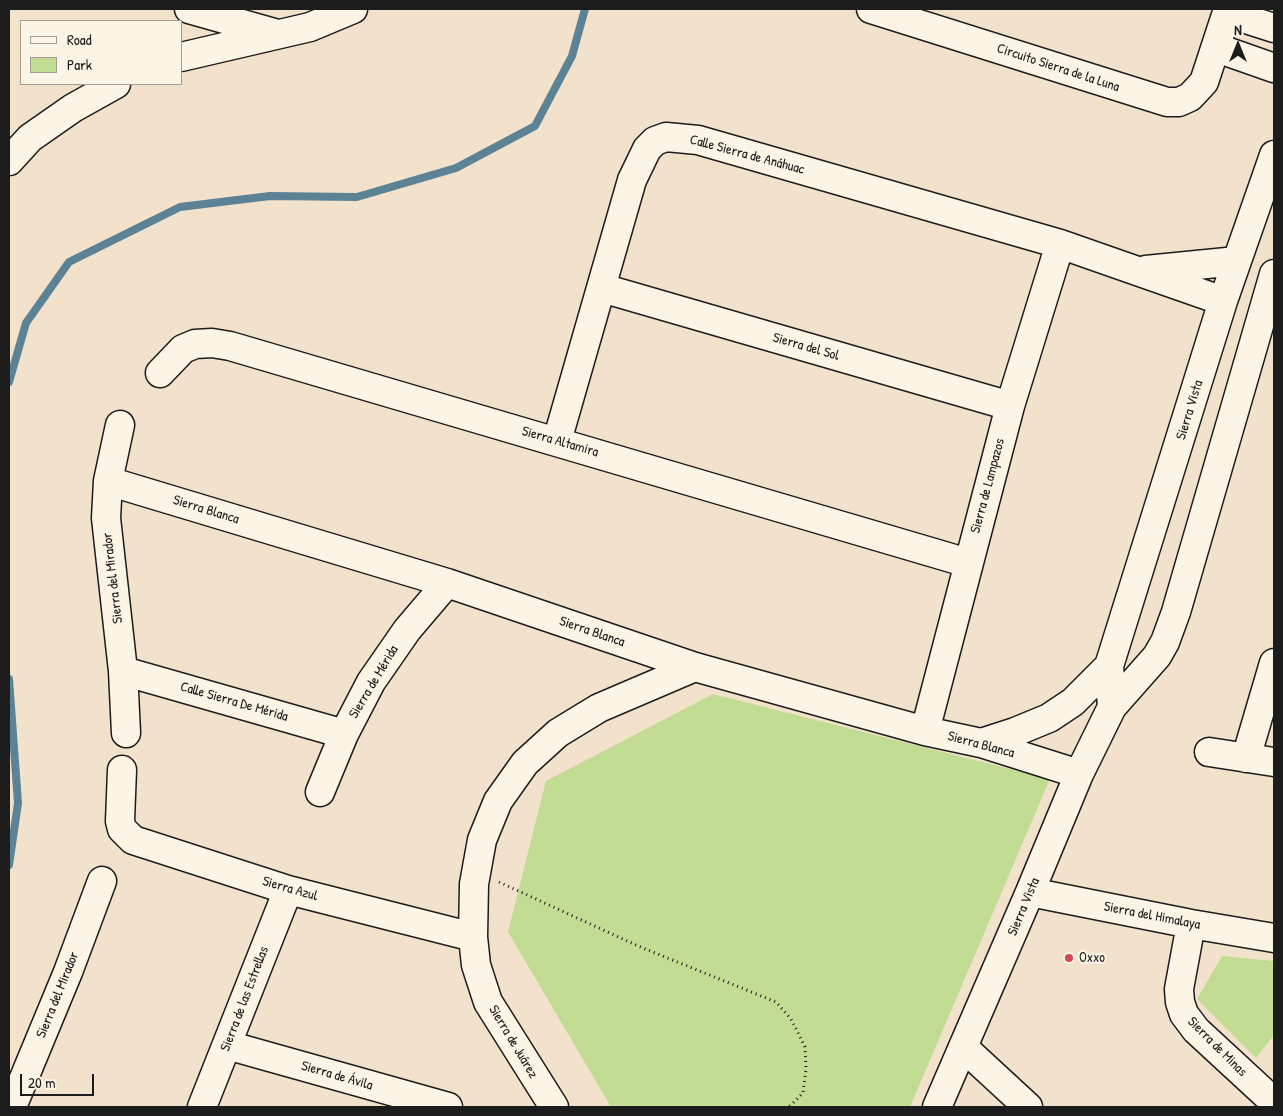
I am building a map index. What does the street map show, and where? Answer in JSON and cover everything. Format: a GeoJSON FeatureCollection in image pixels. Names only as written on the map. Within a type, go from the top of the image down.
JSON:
{"type":"FeatureCollection","features":[{"type":"Feature","properties":{"kind":"street"},"geometry":{"type":"LineString","coordinates":[[189,9],[277,34]]}},
{"type":"Feature","properties":{"kind":"street"},"geometry":{"type":"LineString","coordinates":[[182,57],[310,27],[353,9]]}},
{"type":"Feature","properties":{"kind":"street","name":"Circuito Sierra de la Luna"},"geometry":{"type":"LineString","coordinates":[[871,9],[1167,102],[1179,102],[1199,90],[1217,48],[1228,11],[1274,28]]}},
{"type":"Feature","properties":{"kind":"street"},"geometry":{"type":"LineString","coordinates":[[1217,48],[1274,68]]}},
{"type":"Feature","properties":{"kind":"street"},"geometry":{"type":"LineString","coordinates":[[9,161],[19,135],[114,85]]}},
{"type":"Feature","properties":{"kind":"street","name":"Calle Sierra de Anáhuac"},"geometry":{"type":"LineString","coordinates":[[558,441],[632,180],[641,159],[655,141],[666,137],[698,140],[1060,244],[1224,301]]}},
{"type":"Feature","properties":{"kind":"street","name":"Sierra Vista"},"geometry":{"type":"LineString","coordinates":[[1112,707],[1113,653],[1224,301],[1274,155]]}},
{"type":"Feature","properties":{"kind":"street","name":"Sierra de Lampazos"},"geometry":{"type":"LineString","coordinates":[[925,731],[1010,406],[1060,244]]}},
{"type":"Feature","properties":{"kind":"street","name":"Calle Sierra de Anáhuac"},"geometry":{"type":"LineString","coordinates":[[1142,271],[1237,261]]}},
{"type":"Feature","properties":{"kind":"street","name":"Sierra Vista"},"geometry":{"type":"LineString","coordinates":[[937,1107],[1079,774],[1112,707],[1156,656],[1176,612],[1274,274]]}},
{"type":"Feature","properties":{"kind":"street","name":"Sierra del Sol"},"geometry":{"type":"LineString","coordinates":[[602,288],[1010,406]]}},
{"type":"Feature","properties":{"kind":"street"},"geometry":{"type":"LineString","coordinates":[[1248,363],[1260,352],[1274,316]]}},
{"type":"Feature","properties":{"kind":"street","name":"Sierra Altamira"},"geometry":{"type":"LineString","coordinates":[[160,373],[183,349],[195,344],[212,343],[230,346],[968,562]]}},
{"type":"Feature","properties":{"kind":"street","name":"Sierra del Mirador"},"geometry":{"type":"LineString","coordinates":[[120,425],[108,481],[106,518],[123,671],[126,733]]}},
{"type":"Feature","properties":{"kind":"street","name":"Sierra Blanca"},"geometry":{"type":"LineString","coordinates":[[108,481],[447,583],[695,667],[925,731],[981,742],[1079,774]]}},
{"type":"Feature","properties":{"kind":"street","name":"Sierra de Mérida"},"geometry":{"type":"LineString","coordinates":[[320,792],[344,734],[386,658],[447,583]]}},
{"type":"Feature","properties":{"kind":"street"},"geometry":{"type":"LineString","coordinates":[[1113,653],[1156,656]]}},
{"type":"Feature","properties":{"kind":"street","name":"Sierra Vista"},"geometry":{"type":"LineString","coordinates":[[981,742],[1015,732],[1049,718],[1073,702],[1113,653]]}},
{"type":"Feature","properties":{"kind":"street"},"geometry":{"type":"LineString","coordinates":[[1246,758],[1274,663]]}},
{"type":"Feature","properties":{"kind":"street","name":"Sierra de Juárez"},"geometry":{"type":"LineString","coordinates":[[542,1104],[488,1002],[476,965],[472,937],[474,884],[482,840],[498,801],[526,763],[558,733],[599,708],[695,667]]}},
{"type":"Feature","properties":{"kind":"street","name":"Calle Sierra De Mérida"},"geometry":{"type":"LineString","coordinates":[[123,671],[344,734]]}},
{"type":"Feature","properties":{"kind":"street"},"geometry":{"type":"LineString","coordinates":[[1209,752],[1274,762]]}},
{"type":"Feature","properties":{"kind":"street","name":"Sierra Azul"},"geometry":{"type":"LineString","coordinates":[[122,770],[120,821],[122,829],[133,840],[288,890],[472,937]]}},
{"type":"Feature","properties":{"kind":"street","name":"Sierra del Mirador"},"geometry":{"type":"LineString","coordinates":[[12,1107],[68,972],[102,881]]}},
{"type":"Feature","properties":{"kind":"street","name":"Sierra de las Estrellas"},"geometry":{"type":"LineString","coordinates":[[202,1107],[288,890]]}},
{"type":"Feature","properties":{"kind":"street","name":"Sierra del Himalaya"},"geometry":{"type":"LineString","coordinates":[[1030,892],[1191,924],[1274,938]]}},
{"type":"Feature","properties":{"kind":"street","name":"Sierra de Minas"},"geometry":{"type":"LineString","coordinates":[[1191,924],[1179,989],[1180,1002],[1184,1014],[1196,1030],[1274,1102]]}},
{"type":"Feature","properties":{"kind":"street","name":"Sierra de Ávila"},"geometry":{"type":"LineString","coordinates":[[227,1045],[448,1107]]}},
{"type":"Feature","properties":{"kind":"street"},"geometry":{"type":"LineString","coordinates":[[963,1047],[1028,1107]]}},
{"type":"Feature","properties":{"kind":"path"},"geometry":{"type":"LineString","coordinates":[[477,871],[638,946],[776,1002],[791,1019],[805,1047],[806,1069],[803,1093],[789,1107]]}},
{"type":"Feature","properties":{"kind":"green space"},"geometry":{"type":"Polygon","coordinates":[[[713,694],[1050,779],[910,1107],[611,1107],[508,932],[546,781],[713,694]]]}},
{"type":"Feature","properties":{"kind":"green space"},"geometry":{"type":"Polygon","coordinates":[[[1222,956],[1274,961],[1274,1035],[1256,1058],[1197,999],[1222,956]]]}},
{"type":"Feature","properties":{"kind":"waterway"},"geometry":{"type":"LineString","coordinates":[[9,382],[26,323],[69,262],[180,207],[270,196],[357,197],[456,168],[535,126],[572,56],[585,9]]}},
{"type":"Feature","properties":{"kind":"waterway"},"geometry":{"type":"LineString","coordinates":[[9,679],[18,803],[9,865]]}},
{"type":"Feature","properties":{"kind":"place","name":"Oxxo"},"geometry":{"type":"Point","coordinates":[1069,958]}}]}
